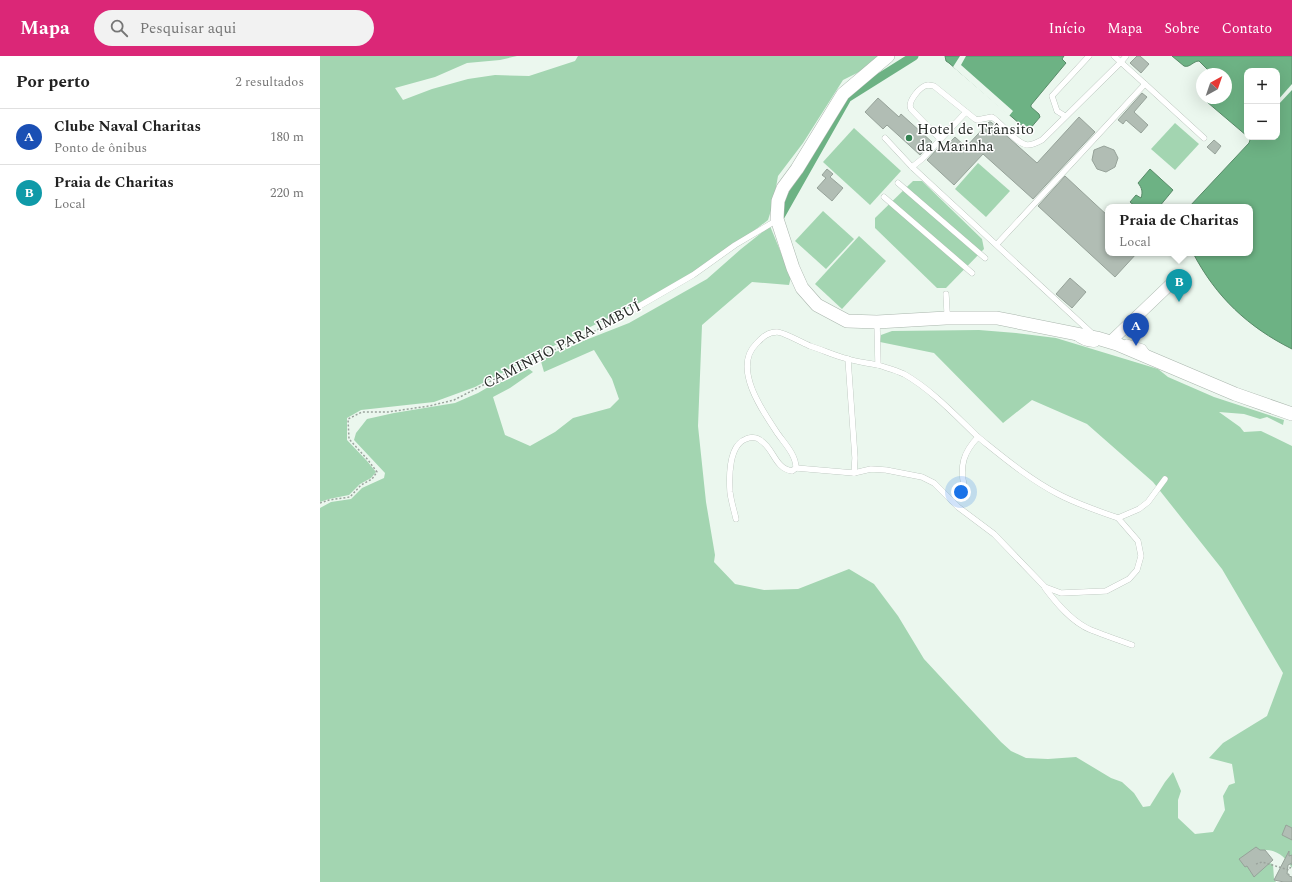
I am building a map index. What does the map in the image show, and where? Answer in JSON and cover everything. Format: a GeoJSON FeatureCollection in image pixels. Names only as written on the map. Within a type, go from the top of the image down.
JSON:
{"type":"FeatureCollection","features":[{"type":"Feature","properties":{"kind":"street"},"geometry":{"type":"LineString","coordinates":[[888,56],[843,94],[797,169],[783,188],[778,201],[777,220],[793,268],[802,288],[817,305],[847,321],[877,322],[946,318],[998,318],[1097,338],[1149,356],[1235,394],[1292,414]]}},
{"type":"Feature","properties":{"kind":"street"},"geometry":{"type":"LineString","coordinates":[[1114,343],[1178,277]]}},
{"type":"Feature","properties":{"kind":"lane"},"geometry":{"type":"LineString","coordinates":[[1065,116],[1057,111],[1052,96],[1089,56]]}},
{"type":"Feature","properties":{"kind":"lane"},"geometry":{"type":"LineString","coordinates":[[1114,56],[1204,138]]}},
{"type":"Feature","properties":{"kind":"lane"},"geometry":{"type":"LineString","coordinates":[[940,139],[909,106],[910,101],[922,87],[928,85],[934,86],[977,120],[992,117],[1020,142],[1027,145],[1042,140],[1126,56]]}},
{"type":"Feature","properties":{"kind":"lane"},"geometry":{"type":"LineString","coordinates":[[997,244],[1145,84]]}},
{"type":"Feature","properties":{"kind":"lane"},"geometry":{"type":"LineString","coordinates":[[912,167],[922,159],[966,112]]}},
{"type":"Feature","properties":{"kind":"lane"},"geometry":{"type":"LineString","coordinates":[[885,138],[912,167],[1097,338]]}},
{"type":"Feature","properties":{"kind":"lane"},"geometry":{"type":"LineString","coordinates":[[898,183],[985,258]]}},
{"type":"Feature","properties":{"kind":"lane"},"geometry":{"type":"LineString","coordinates":[[884,197],[972,273]]}},
{"type":"Feature","properties":{"kind":"lane","name":"CAMINHO PARA IMBUÍ"},"geometry":{"type":"LineString","coordinates":[[624,314],[693,275],[735,245],[777,220]]}},
{"type":"Feature","properties":{"kind":"lane"},"geometry":{"type":"LineString","coordinates":[[946,294],[946,318]]}},
{"type":"Feature","properties":{"kind":"lane"},"geometry":{"type":"LineString","coordinates":[[877,322],[878,365]]}},
{"type":"Feature","properties":{"kind":"lane"},"geometry":{"type":"LineString","coordinates":[[796,468],[796,462],[793,455],[770,422],[754,395],[748,375],[747,362],[752,348],[764,335],[777,332],[810,346],[848,359],[894,369],[904,374],[925,388],[978,437],[1021,471],[1058,494],[1089,508],[1118,518],[1138,541],[1141,556],[1137,570],[1129,579],[1106,591],[1061,593],[1045,587]]}},
{"type":"Feature","properties":{"kind":"lane"},"geometry":{"type":"LineString","coordinates":[[848,359],[855,458],[854,473]]}},
{"type":"Feature","properties":{"kind":"lane"},"geometry":{"type":"LineString","coordinates":[[736,519],[730,492],[731,465],[735,449],[741,440],[749,437],[759,439],[766,444],[778,464],[786,470],[792,472],[796,468],[854,473],[871,469],[886,470],[922,477],[934,483],[965,513],[994,534],[1045,587],[1057,604],[1070,616],[1089,629],[1132,644]]}},
{"type":"Feature","properties":{"kind":"lane"},"geometry":{"type":"LineString","coordinates":[[964,486],[961,473],[963,460],[970,445],[978,437]]}},
{"type":"Feature","properties":{"kind":"lane"},"geometry":{"type":"LineString","coordinates":[[1118,518],[1139,509],[1148,502],[1165,479]]}},
{"type":"Feature","properties":{"kind":"path","name":"CAMINHO PARA IMBUÍ"},"geometry":{"type":"LineString","coordinates":[[320,504],[329,500],[350,497],[361,485],[372,479],[377,472],[349,439],[348,419],[362,412],[388,412],[429,406],[454,400],[624,314]]}},
{"type":"Feature","properties":{"kind":"path"},"geometry":{"type":"LineString","coordinates":[[1256,864],[1262,862],[1289,870],[1292,864]]}},
{"type":"Feature","properties":{"kind":"shaded area"},"geometry":{"type":"Polygon","coordinates":[[[320,56],[517,56],[500,60],[467,63],[435,77],[395,88],[403,100],[432,89],[468,79],[495,75],[529,76],[575,61],[578,56],[878,56],[869,67],[843,80],[803,143],[778,176],[773,204],[768,220],[697,275],[586,329],[475,387],[434,402],[361,410],[347,418],[347,440],[376,472],[371,478],[360,484],[349,495],[320,502],[320,56]]]}},
{"type":"Feature","properties":{"kind":"shaded area"},"geometry":{"type":"Polygon","coordinates":[[[945,56],[1064,56],[1062,59],[1066,63],[1031,105],[1040,117],[1029,130],[1027,130],[946,61],[945,56]]]}},
{"type":"Feature","properties":{"kind":"shaded area"},"geometry":{"type":"Polygon","coordinates":[[[1172,56],[1292,56],[1292,349],[1247,321],[1223,297],[1202,269],[1195,256],[1253,256],[1253,204],[1192,204],[1249,143],[1250,140],[1280,140],[1280,68],[1244,68],[1244,133],[1209,104],[1232,104],[1232,68],[1206,68],[1199,61],[1186,66],[1172,56]]]}},
{"type":"Feature","properties":{"kind":"shaded area"},"geometry":{"type":"Polygon","coordinates":[[[1175,123],[1199,144],[1175,170],[1151,149],[1175,123]]]}},
{"type":"Feature","properties":{"kind":"shaded area"},"geometry":{"type":"Polygon","coordinates":[[[854,128],[901,171],[870,205],[823,162],[854,128]]]}},
{"type":"Feature","properties":{"kind":"shaded area"},"geometry":{"type":"Polygon","coordinates":[[[978,163],[1010,191],[986,217],[955,189],[978,163]]]}},
{"type":"Feature","properties":{"kind":"shaded area"},"geometry":{"type":"Polygon","coordinates":[[[1150,169],[1173,190],[1161,204],[1132,204],[1130,202],[1136,195],[1141,198],[1142,190],[1138,183],[1150,169]]]}},
{"type":"Feature","properties":{"kind":"shaded area"},"geometry":{"type":"Polygon","coordinates":[[[913,181],[922,181],[982,239],[984,249],[946,288],[937,288],[875,228],[875,218],[913,181]]]}},
{"type":"Feature","properties":{"kind":"shaded area"},"geometry":{"type":"Polygon","coordinates":[[[823,211],[854,239],[826,269],[795,241],[823,211]]]}},
{"type":"Feature","properties":{"kind":"shaded area"},"geometry":{"type":"Polygon","coordinates":[[[770,226],[791,277],[789,285],[752,282],[702,325],[698,426],[706,502],[715,555],[714,562],[735,584],[764,590],[798,589],[849,569],[874,584],[898,616],[924,659],[1011,751],[1026,758],[1048,759],[1076,757],[1111,778],[1122,782],[1134,793],[1143,807],[1150,806],[1173,772],[1181,791],[1178,800],[1178,818],[1195,834],[1213,832],[1225,810],[1223,796],[1229,785],[1235,783],[1232,764],[1209,758],[1223,743],[1267,716],[1283,673],[1222,569],[1153,482],[1087,424],[1032,400],[1003,423],[934,353],[880,342],[881,335],[892,331],[979,330],[1056,338],[1158,369],[1168,377],[1214,397],[1284,420],[1283,425],[1267,417],[1260,419],[1244,414],[1219,412],[1240,427],[1244,432],[1261,431],[1292,446],[1292,868],[1284,858],[1274,851],[1265,850],[1252,855],[1265,862],[1273,864],[1274,879],[1276,882],[320,882],[320,508],[331,502],[351,499],[362,488],[384,478],[385,473],[354,440],[356,433],[367,419],[455,403],[478,393],[525,366],[533,372],[510,388],[493,397],[505,435],[530,446],[555,432],[573,418],[610,408],[619,399],[612,379],[594,350],[544,372],[540,358],[629,323],[707,279],[770,226]]]}},
{"type":"Feature","properties":{"kind":"shaded area"},"geometry":{"type":"Polygon","coordinates":[[[859,236],[886,261],[842,309],[815,284],[859,236]]]}},
{"type":"Feature","properties":{"kind":"pier"},"geometry":{"type":"Polygon","coordinates":[[[960,56],[966,56],[961,65],[1013,111],[1009,116],[953,67],[960,56]]]}},
{"type":"Feature","properties":{"kind":"pier"},"geometry":{"type":"Polygon","coordinates":[[[1292,84],[1292,90],[1280,103],[1280,98],[1292,84]]]}},
{"type":"Feature","properties":{"kind":"building"},"geometry":{"type":"Polygon","coordinates":[[[1137,56],[1140,56],[1149,64],[1141,73],[1130,63],[1137,56]]]}},
{"type":"Feature","properties":{"kind":"building"},"geometry":{"type":"Polygon","coordinates":[[[1142,93],[1147,97],[1134,112],[1148,125],[1141,133],[1126,120],[1123,124],[1118,120],[1142,93]]]}},
{"type":"Feature","properties":{"kind":"building"},"geometry":{"type":"Polygon","coordinates":[[[878,98],[899,117],[901,114],[932,142],[920,155],[887,125],[883,129],[865,112],[878,98]]]}},
{"type":"Feature","properties":{"kind":"building"},"geometry":{"type":"Polygon","coordinates":[[[1079,117],[1095,132],[1033,199],[983,154],[954,185],[927,160],[938,148],[941,151],[955,137],[966,147],[989,122],[991,122],[1037,163],[1079,117]]]}},
{"type":"Feature","properties":{"kind":"building"},"geometry":{"type":"Polygon","coordinates":[[[1214,140],[1221,146],[1215,154],[1207,147],[1214,140]]]}},
{"type":"Feature","properties":{"kind":"building"},"geometry":{"type":"Polygon","coordinates":[[[1104,146],[1114,150],[1118,158],[1115,167],[1106,172],[1097,169],[1092,160],[1094,150],[1104,146]]]}},
{"type":"Feature","properties":{"kind":"building"},"geometry":{"type":"Polygon","coordinates":[[[827,169],[833,174],[830,177],[843,188],[832,201],[817,188],[826,178],[822,175],[827,169]]]}},
{"type":"Feature","properties":{"kind":"building"},"geometry":{"type":"Polygon","coordinates":[[[1065,176],[1105,213],[1105,256],[1134,256],[1115,277],[1038,206],[1065,176]]]}},
{"type":"Feature","properties":{"kind":"building"},"geometry":{"type":"Polygon","coordinates":[[[1070,278],[1086,292],[1072,308],[1056,294],[1070,278]]]}},
{"type":"Feature","properties":{"kind":"building"},"geometry":{"type":"Polygon","coordinates":[[[1286,825],[1292,828],[1292,840],[1282,835],[1286,825]]]}},
{"type":"Feature","properties":{"kind":"building"},"geometry":{"type":"Polygon","coordinates":[[[1256,847],[1260,850],[1265,850],[1273,860],[1254,877],[1247,866],[1245,867],[1239,859],[1256,847]]]}},
{"type":"Feature","properties":{"kind":"building"},"geometry":{"type":"Polygon","coordinates":[[[1289,851],[1289,856],[1292,855],[1292,863],[1288,865],[1287,874],[1292,877],[1292,882],[1274,880],[1289,851]]]}},
{"type":"Feature","properties":{"kind":"waterway"},"geometry":{"type":"LineString","coordinates":[[778,220],[847,98],[914,56]]}},
{"type":"Feature","properties":{"kind":"place","name":"Hotel de Trânsito da Marinha"},"geometry":{"type":"Point","coordinates":[909,138]}},
{"type":"Feature","properties":{"kind":"place","name":"Praia de Charitas"},"geometry":{"type":"Point","coordinates":[1179,302]}},
{"type":"Feature","properties":{"kind":"place","name":"Clube Naval Charitas"},"geometry":{"type":"Point","coordinates":[1136,346]}}]}
